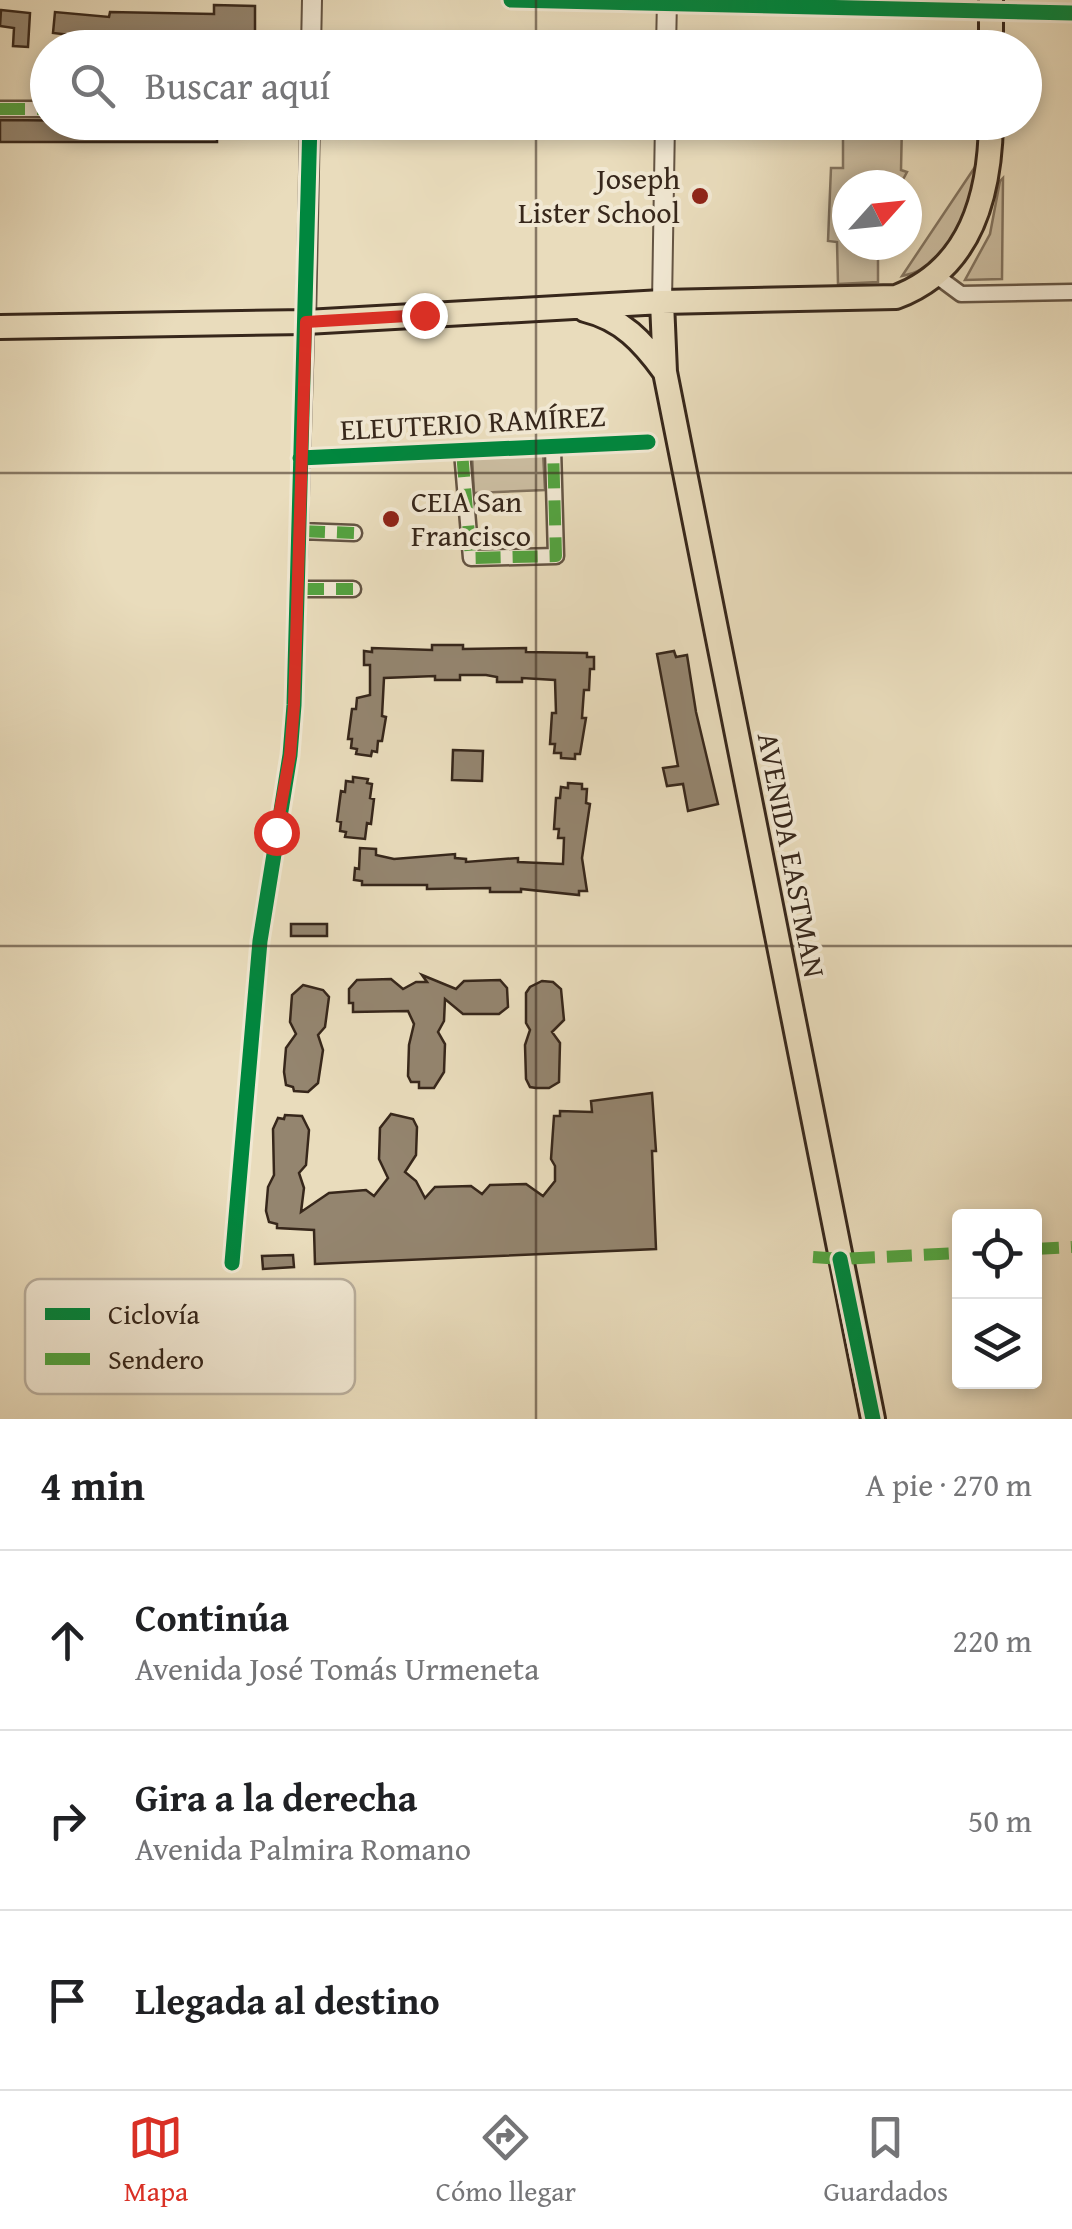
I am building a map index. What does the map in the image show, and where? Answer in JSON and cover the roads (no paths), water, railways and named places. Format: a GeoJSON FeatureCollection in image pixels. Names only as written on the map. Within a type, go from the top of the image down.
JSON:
{"type":"FeatureCollection","features":[{"type":"Feature","properties":{"kind":"main road"},"geometry":{"type":"LineString","coordinates":[[0,326],[306,322],[662,302],[883,300],[908,293],[960,248],[981,207],[989,140]]}},
{"type":"Feature","properties":{"kind":"main road","name":"AVENIDA EASTMAN"},"geometry":{"type":"LineString","coordinates":[[662,302],[665,372],[873,1419]]}},
{"type":"Feature","properties":{"kind":"main road"},"geometry":{"type":"LineString","coordinates":[[567,307],[596,312],[622,325],[665,372]]}},
{"type":"Feature","properties":{"kind":"street"},"geometry":{"type":"LineString","coordinates":[[311,30],[312,0]]}},
{"type":"Feature","properties":{"kind":"street"},"geometry":{"type":"LineString","coordinates":[[511,0],[991,6],[1072,13]]}},
{"type":"Feature","properties":{"kind":"street"},"geometry":{"type":"LineString","coordinates":[[666,30],[667,3]]}},
{"type":"Feature","properties":{"kind":"street"},"geometry":{"type":"LineString","coordinates":[[0,109],[30,109]]}},
{"type":"Feature","properties":{"kind":"street"},"geometry":{"type":"LineString","coordinates":[[232,1263],[263,912],[290,755],[310,140]]}},
{"type":"Feature","properties":{"kind":"street"},"geometry":{"type":"LineString","coordinates":[[662,302],[665,140]]}},
{"type":"Feature","properties":{"kind":"street"},"geometry":{"type":"LineString","coordinates":[[934,274],[961,294],[1072,292]]}},
{"type":"Feature","properties":{"kind":"street","name":"ELEUTERIO RAMÍREZ"},"geometry":{"type":"LineString","coordinates":[[300,458],[648,442]]}},
{"type":"Feature","properties":{"kind":"street"},"geometry":{"type":"LineString","coordinates":[[462,452],[471,558],[556,556],[553,448]]}},
{"type":"Feature","properties":{"kind":"street"},"geometry":{"type":"LineString","coordinates":[[300,532],[354,533]]}},
{"type":"Feature","properties":{"kind":"street"},"geometry":{"type":"LineString","coordinates":[[298,589],[353,589]]}},
{"type":"Feature","properties":{"kind":"place","name":"Joseph Lister School"},"geometry":{"type":"Point","coordinates":[700,196]}},
{"type":"Feature","properties":{"kind":"place","name":"CEIA San Francisco"},"geometry":{"type":"Point","coordinates":[391,519]}}]}
